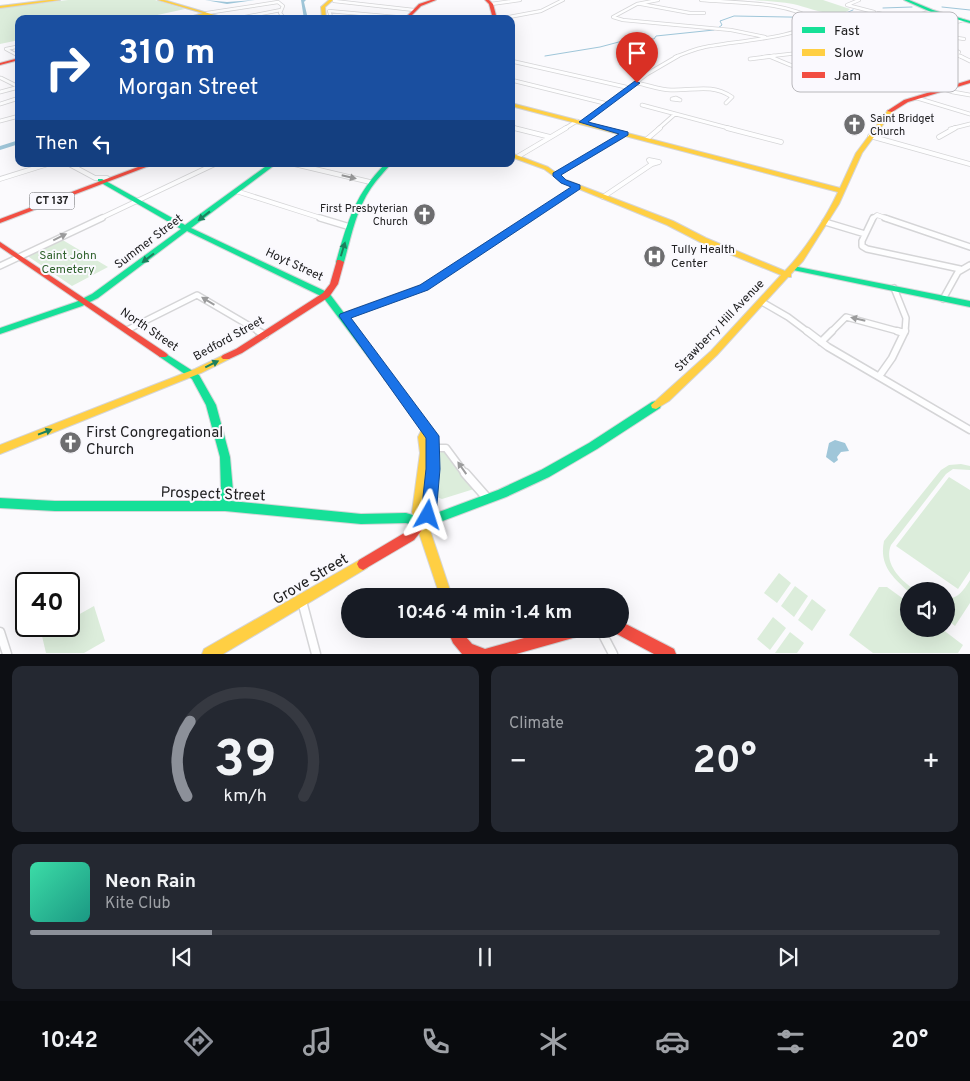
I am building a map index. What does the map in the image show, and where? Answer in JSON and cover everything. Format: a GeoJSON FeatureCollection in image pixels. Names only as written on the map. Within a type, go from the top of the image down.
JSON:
{"type":"FeatureCollection","features":[{"type":"Feature","properties":{"kind":"main road"},"geometry":{"type":"LineString","coordinates":[[0,7],[58,0]]}},
{"type":"Feature","properties":{"kind":"main road"},"geometry":{"type":"LineString","coordinates":[[160,0],[213,15]]}},
{"type":"Feature","properties":{"kind":"main road"},"geometry":{"type":"LineString","coordinates":[[324,15],[323,7],[331,0]]}},
{"type":"Feature","properties":{"kind":"main road"},"geometry":{"type":"LineString","coordinates":[[410,15],[424,3],[434,0]]}},
{"type":"Feature","properties":{"kind":"main road"},"geometry":{"type":"LineString","coordinates":[[906,0],[936,12]]}},
{"type":"Feature","properties":{"kind":"main road"},"geometry":{"type":"LineString","coordinates":[[488,2],[493,15]]}},
{"type":"Feature","properties":{"kind":"main road"},"geometry":{"type":"LineString","coordinates":[[200,15],[207,13]]}},
{"type":"Feature","properties":{"kind":"main road"},"geometry":{"type":"LineString","coordinates":[[0,64],[15,58]]}},
{"type":"Feature","properties":{"kind":"main road","name":"Strawberry Hill Avenue"},"geometry":{"type":"LineString","coordinates":[[423,523],[526,483],[558,468],[666,398],[697,370],[790,271],[825,222],[842,191],[858,155],[870,136],[893,108],[934,92]]}},
{"type":"Feature","properties":{"kind":"main road"},"geometry":{"type":"LineString","coordinates":[[515,105],[842,191]]}},
{"type":"Feature","properties":{"kind":"main road"},"geometry":{"type":"LineString","coordinates":[[515,156],[546,168],[564,181],[577,187],[670,223],[703,240],[790,271],[894,288],[970,304]]}},
{"type":"Feature","properties":{"kind":"main road","name":"CT 137"},"geometry":{"type":"LineString","coordinates":[[0,217],[136,167]]}},
{"type":"Feature","properties":{"kind":"main road","name":"CT 137"},"geometry":{"type":"LineString","coordinates":[[0,221],[100,180],[141,167]]}},
{"type":"Feature","properties":{"kind":"main road","name":"Summer Street"},"geometry":{"type":"LineString","coordinates":[[0,331],[85,301],[109,287],[269,167]]}},
{"type":"Feature","properties":{"kind":"main road","name":"Bedford Street"},"geometry":{"type":"LineString","coordinates":[[3,448],[192,374],[239,351],[326,295],[334,284],[357,204],[370,182],[385,167]]}},
{"type":"Feature","properties":{"kind":"main road","name":"Hoyt Street"},"geometry":{"type":"LineString","coordinates":[[100,180],[188,229],[326,295],[344,316],[432,436],[429,508],[428,515],[423,523]]}},
{"type":"Feature","properties":{"kind":"main road","name":"North Street"},"geometry":{"type":"LineString","coordinates":[[0,244],[192,374],[201,385],[224,446],[225,506]]}},
{"type":"Feature","properties":{"kind":"main road"},"geometry":{"type":"LineString","coordinates":[[427,430],[423,437],[425,453],[418,512],[443,588]]}},
{"type":"Feature","properties":{"kind":"main road"},"geometry":{"type":"LineString","coordinates":[[0,456],[3,448]]}},
{"type":"Feature","properties":{"kind":"main road","name":"Prospect Street"},"geometry":{"type":"LineString","coordinates":[[0,503],[55,506],[225,506],[362,519],[406,518],[423,523]]}},
{"type":"Feature","properties":{"kind":"main road","name":"Grove Street"},"geometry":{"type":"LineString","coordinates":[[208,654],[407,539],[423,523]]}},
{"type":"Feature","properties":{"kind":"main road"},"geometry":{"type":"LineString","coordinates":[[629,634],[655,650],[669,654]]}},
{"type":"Feature","properties":{"kind":"main road"},"geometry":{"type":"LineString","coordinates":[[458,638],[466,649],[481,654]]}},
{"type":"Feature","properties":{"kind":"main road"},"geometry":{"type":"LineString","coordinates":[[489,654],[547,638]]}},
{"type":"Feature","properties":{"kind":"street"},"geometry":{"type":"LineString","coordinates":[[331,0],[414,10]]}},
{"type":"Feature","properties":{"kind":"street"},"geometry":{"type":"LineString","coordinates":[[369,5],[376,0]]}},
{"type":"Feature","properties":{"kind":"street"},"geometry":{"type":"LineString","coordinates":[[488,2],[520,0]]}},
{"type":"Feature","properties":{"kind":"street"},"geometry":{"type":"LineString","coordinates":[[515,16],[540,11],[563,0]]}},
{"type":"Feature","properties":{"kind":"street"},"geometry":{"type":"LineString","coordinates":[[658,0],[637,4],[613,17],[623,20],[737,30],[765,37]]}},
{"type":"Feature","properties":{"kind":"street"},"geometry":{"type":"LineString","coordinates":[[701,0],[761,6],[792,12]]}},
{"type":"Feature","properties":{"kind":"street"},"geometry":{"type":"LineString","coordinates":[[858,0],[847,5],[872,12]]}},
{"type":"Feature","properties":{"kind":"street"},"geometry":{"type":"LineString","coordinates":[[207,13],[279,2],[283,6],[280,13],[282,15]]}},
{"type":"Feature","properties":{"kind":"street"},"geometry":{"type":"LineString","coordinates":[[637,4],[690,13],[704,13]]}},
{"type":"Feature","properties":{"kind":"street"},"geometry":{"type":"LineString","coordinates":[[255,15],[281,10]]}},
{"type":"Feature","properties":{"kind":"street"},"geometry":{"type":"LineString","coordinates":[[515,155],[580,122],[657,68],[695,49],[738,43],[792,30]]}},
{"type":"Feature","properties":{"kind":"street"},"geometry":{"type":"LineString","coordinates":[[958,38],[964,39]]}},
{"type":"Feature","properties":{"kind":"street"},"geometry":{"type":"LineString","coordinates":[[0,50],[15,47]]}},
{"type":"Feature","properties":{"kind":"street"},"geometry":{"type":"LineString","coordinates":[[6,49],[15,55]]}},
{"type":"Feature","properties":{"kind":"street"},"geometry":{"type":"LineString","coordinates":[[750,59],[792,55]]}},
{"type":"Feature","properties":{"kind":"street"},"geometry":{"type":"LineString","coordinates":[[958,55],[970,61]]}},
{"type":"Feature","properties":{"kind":"street"},"geometry":{"type":"LineString","coordinates":[[771,57],[792,66]]}},
{"type":"Feature","properties":{"kind":"street"},"geometry":{"type":"LineString","coordinates":[[515,62],[630,88]]}},
{"type":"Feature","properties":{"kind":"street"},"geometry":{"type":"LineString","coordinates":[[1,78],[15,85]]}},
{"type":"Feature","properties":{"kind":"street"},"geometry":{"type":"LineString","coordinates":[[515,81],[608,104]]}},
{"type":"Feature","properties":{"kind":"street"},"geometry":{"type":"LineString","coordinates":[[637,83],[673,90],[694,87],[726,93],[733,98],[726,103]]}},
{"type":"Feature","properties":{"kind":"street"},"geometry":{"type":"LineString","coordinates":[[0,92],[15,88]]}},
{"type":"Feature","properties":{"kind":"street"},"geometry":{"type":"LineString","coordinates":[[673,90],[676,98]]}},
{"type":"Feature","properties":{"kind":"street"},"geometry":{"type":"LineString","coordinates":[[951,92],[968,95]]}},
{"type":"Feature","properties":{"kind":"street"},"geometry":{"type":"LineString","coordinates":[[951,92],[968,95]]}},
{"type":"Feature","properties":{"kind":"street"},"geometry":{"type":"LineString","coordinates":[[918,98],[970,114]]}},
{"type":"Feature","properties":{"kind":"street"},"geometry":{"type":"LineString","coordinates":[[0,104],[15,99]]}},
{"type":"Feature","properties":{"kind":"street"},"geometry":{"type":"LineString","coordinates":[[642,105],[781,142]]}},
{"type":"Feature","properties":{"kind":"street"},"geometry":{"type":"LineString","coordinates":[[647,140],[675,114]]}},
{"type":"Feature","properties":{"kind":"street"},"geometry":{"type":"LineString","coordinates":[[0,121],[15,117]]}},
{"type":"Feature","properties":{"kind":"street"},"geometry":{"type":"LineString","coordinates":[[939,137],[950,129],[970,124]]}},
{"type":"Feature","properties":{"kind":"street"},"geometry":{"type":"LineString","coordinates":[[515,127],[550,137]]}},
{"type":"Feature","properties":{"kind":"street"},"geometry":{"type":"LineString","coordinates":[[556,175],[626,134]]}},
{"type":"Feature","properties":{"kind":"street"},"geometry":{"type":"LineString","coordinates":[[870,136],[970,164]]}},
{"type":"Feature","properties":{"kind":"street"},"geometry":{"type":"LineString","coordinates":[[603,197],[652,164]]}},
{"type":"Feature","properties":{"kind":"street"},"geometry":{"type":"LineString","coordinates":[[0,178],[38,167]]}},
{"type":"Feature","properties":{"kind":"street"},"geometry":{"type":"LineString","coordinates":[[74,167],[100,180]]}},
{"type":"Feature","properties":{"kind":"street"},"geometry":{"type":"LineString","coordinates":[[0,266],[135,200],[208,167]]}},
{"type":"Feature","properties":{"kind":"street"},"geometry":{"type":"LineString","coordinates":[[307,167],[370,182]]}},
{"type":"Feature","properties":{"kind":"street"},"geometry":{"type":"LineString","coordinates":[[344,316],[424,287],[577,187]]}},
{"type":"Feature","properties":{"kind":"street"},"geometry":{"type":"LineString","coordinates":[[236,191],[350,227]]}},
{"type":"Feature","properties":{"kind":"street"},"geometry":{"type":"LineString","coordinates":[[960,270],[866,249],[861,244],[875,215],[970,247]]}},
{"type":"Feature","properties":{"kind":"street"},"geometry":{"type":"LineString","coordinates":[[825,222],[865,234]]}},
{"type":"Feature","properties":{"kind":"street"},"geometry":{"type":"LineString","coordinates":[[943,299],[960,270],[970,265]]}},
{"type":"Feature","properties":{"kind":"street"},"geometry":{"type":"LineString","coordinates":[[880,375],[890,361],[904,333],[907,321],[894,288]]}},
{"type":"Feature","properties":{"kind":"street"},"geometry":{"type":"LineString","coordinates":[[127,330],[197,295],[265,335]]}},
{"type":"Feature","properties":{"kind":"street"},"geometry":{"type":"LineString","coordinates":[[762,302],[788,317],[821,342],[880,375],[970,430]]}},
{"type":"Feature","properties":{"kind":"street"},"geometry":{"type":"LineString","coordinates":[[821,342],[843,319],[849,317],[904,333]]}},
{"type":"Feature","properties":{"kind":"street"},"geometry":{"type":"LineString","coordinates":[[432,448],[446,448],[452,453],[470,481],[487,498]]}},
{"type":"Feature","properties":{"kind":"street"},"geometry":{"type":"LineString","coordinates":[[302,601],[316,654]]}},
{"type":"Feature","properties":{"kind":"street"},"geometry":{"type":"LineString","coordinates":[[0,632],[7,654]]}},
{"type":"Feature","properties":{"kind":"street"},"geometry":{"type":"LineString","coordinates":[[605,638],[613,654]]}},
{"type":"Feature","properties":{"kind":"green space"},"geometry":{"type":"Polygon","coordinates":[[[68,0],[155,0],[185,9],[157,15],[15,15],[15,41],[0,44],[0,8],[68,0]]]}},
{"type":"Feature","properties":{"kind":"green space"},"geometry":{"type":"Polygon","coordinates":[[[754,0],[823,0],[850,9],[845,12],[823,12],[778,2],[754,0]]]}},
{"type":"Feature","properties":{"kind":"green space","name":"Saint John Cemetery"},"geometry":{"type":"Polygon","coordinates":[[[61,239],[108,267],[72,286],[26,255],[61,239]]]}},
{"type":"Feature","properties":{"kind":"green space"},"geometry":{"type":"Polygon","coordinates":[[[437,451],[446,452],[474,489],[442,499],[436,497],[437,451]]]}},
{"type":"Feature","properties":{"kind":"green space"},"geometry":{"type":"Polygon","coordinates":[[[961,464],[970,466],[970,470],[953,469],[946,474],[891,545],[889,552],[892,566],[904,582],[900,582],[900,584],[892,576],[885,564],[883,557],[884,541],[941,470],[949,465],[961,464]]]}},
{"type":"Feature","properties":{"kind":"green space"},"geometry":{"type":"Polygon","coordinates":[[[949,477],[970,490],[970,571],[958,589],[955,587],[955,582],[948,582],[896,546],[949,477]]]}},
{"type":"Feature","properties":{"kind":"green space"},"geometry":{"type":"Polygon","coordinates":[[[779,573],[791,583],[777,603],[764,593],[779,573]]]}},
{"type":"Feature","properties":{"kind":"green space"},"geometry":{"type":"Polygon","coordinates":[[[970,580],[970,603],[955,626],[955,596],[970,580]]]}},
{"type":"Feature","properties":{"kind":"green space"},"geometry":{"type":"Polygon","coordinates":[[[795,586],[808,596],[794,617],[781,606],[795,586]]]}},
{"type":"Feature","properties":{"kind":"green space"},"geometry":{"type":"Polygon","coordinates":[[[879,587],[887,587],[900,596],[900,637],[952,637],[963,645],[958,653],[873,653],[849,635],[879,587]]]}},
{"type":"Feature","properties":{"kind":"green space"},"geometry":{"type":"Polygon","coordinates":[[[812,599],[826,610],[812,631],[798,620],[812,599]]]}},
{"type":"Feature","properties":{"kind":"green space"},"geometry":{"type":"Polygon","coordinates":[[[94,606],[105,641],[84,653],[46,653],[42,637],[80,637],[80,614],[94,606]]]}},
{"type":"Feature","properties":{"kind":"green space"},"geometry":{"type":"Polygon","coordinates":[[[773,617],[786,628],[770,650],[757,639],[773,617]]]}},
{"type":"Feature","properties":{"kind":"green space"},"geometry":{"type":"Polygon","coordinates":[[[790,632],[804,643],[797,653],[775,653],[790,632]]]}},
{"type":"Feature","properties":{"kind":"water"},"geometry":{"type":"Polygon","coordinates":[[[835,440],[845,443],[849,451],[841,452],[837,457],[838,460],[834,463],[826,457],[829,443],[835,440]]]}},
{"type":"Feature","properties":{"kind":"waterway"},"geometry":{"type":"LineString","coordinates":[[207,0],[227,3],[253,0]]}},
{"type":"Feature","properties":{"kind":"waterway"},"geometry":{"type":"LineString","coordinates":[[304,0],[302,1],[305,15]]}},
{"type":"Feature","properties":{"kind":"waterway"},"geometry":{"type":"LineString","coordinates":[[883,8],[912,7]]}},
{"type":"Feature","properties":{"kind":"waterway"},"geometry":{"type":"LineString","coordinates":[[942,7],[970,10]]}},
{"type":"Feature","properties":{"kind":"waterway"},"geometry":{"type":"LineString","coordinates":[[848,12],[853,10]]}},
{"type":"Feature","properties":{"kind":"waterway"},"geometry":{"type":"LineString","coordinates":[[718,28],[722,25],[720,21],[734,16],[792,17]]}},
{"type":"Feature","properties":{"kind":"waterway"},"geometry":{"type":"LineString","coordinates":[[545,56],[600,47],[630,39],[654,39],[656,36],[714,30]]}},
{"type":"Feature","properties":{"kind":"waterway"},"geometry":{"type":"LineString","coordinates":[[0,148],[15,143]]}},
{"type":"Feature","properties":{"kind":"traffic: fast"},"geometry":{"type":"LineString","coordinates":[[906,0],[935,12]]}},
{"type":"Feature","properties":{"kind":"traffic: fast"},"geometry":{"type":"LineString","coordinates":[[958,19],[970,22]]}},
{"type":"Feature","properties":{"kind":"traffic: fast"},"geometry":{"type":"LineString","coordinates":[[0,331],[79,304],[95,296],[269,167]]}},
{"type":"Feature","properties":{"kind":"traffic: fast"},"geometry":{"type":"LineString","coordinates":[[340,262],[356,209],[368,187],[385,167]]}},
{"type":"Feature","properties":{"kind":"traffic: fast"},"geometry":{"type":"LineString","coordinates":[[100,180],[183,227],[326,295],[389,379]]}},
{"type":"Feature","properties":{"kind":"traffic: fast"},"geometry":{"type":"LineString","coordinates":[[793,268],[970,304]]}},
{"type":"Feature","properties":{"kind":"traffic: fast"},"geometry":{"type":"LineString","coordinates":[[163,355],[196,377],[211,405],[225,457],[227,491],[225,506]]}},
{"type":"Feature","properties":{"kind":"traffic: fast"},"geometry":{"type":"LineString","coordinates":[[424,523],[545,474],[593,446],[656,405]]}},
{"type":"Feature","properties":{"kind":"traffic: fast"},"geometry":{"type":"LineString","coordinates":[[0,503],[55,506],[225,506],[361,519],[406,518],[423,523]]}},
{"type":"Feature","properties":{"kind":"traffic: slow"},"geometry":{"type":"LineString","coordinates":[[0,7],[58,0]]}},
{"type":"Feature","properties":{"kind":"traffic: slow"},"geometry":{"type":"LineString","coordinates":[[160,0],[212,15]]}},
{"type":"Feature","properties":{"kind":"traffic: slow"},"geometry":{"type":"LineString","coordinates":[[324,15],[323,7],[331,0]]}},
{"type":"Feature","properties":{"kind":"traffic: slow"},"geometry":{"type":"LineString","coordinates":[[515,105],[842,191]]}},
{"type":"Feature","properties":{"kind":"traffic: slow"},"geometry":{"type":"LineString","coordinates":[[656,405],[714,353],[799,261],[836,204],[859,153],[890,111]]}},
{"type":"Feature","properties":{"kind":"traffic: slow"},"geometry":{"type":"LineString","coordinates":[[515,156],[546,168],[564,181],[670,223],[703,240],[788,275]]}},
{"type":"Feature","properties":{"kind":"traffic: slow"},"geometry":{"type":"LineString","coordinates":[[0,450],[198,371],[226,357]]}},
{"type":"Feature","properties":{"kind":"traffic: slow"},"geometry":{"type":"LineString","coordinates":[[427,430],[423,437],[425,453],[418,512],[443,588]]}},
{"type":"Feature","properties":{"kind":"traffic: slow"},"geometry":{"type":"LineString","coordinates":[[209,654],[363,564]]}},
{"type":"Feature","properties":{"kind":"traffic: jam"},"geometry":{"type":"LineString","coordinates":[[410,15],[420,5],[434,0]]}},
{"type":"Feature","properties":{"kind":"traffic: jam"},"geometry":{"type":"LineString","coordinates":[[487,0],[491,4],[494,15]]}},
{"type":"Feature","properties":{"kind":"traffic: jam"},"geometry":{"type":"LineString","coordinates":[[0,64],[15,60]]}},
{"type":"Feature","properties":{"kind":"traffic: jam"},"geometry":{"type":"LineString","coordinates":[[958,85],[970,81]]}},
{"type":"Feature","properties":{"kind":"traffic: jam"},"geometry":{"type":"LineString","coordinates":[[890,111],[906,101],[935,92]]}},
{"type":"Feature","properties":{"kind":"traffic: jam"},"geometry":{"type":"LineString","coordinates":[[0,221],[143,167]]}},
{"type":"Feature","properties":{"kind":"traffic: jam"},"geometry":{"type":"LineString","coordinates":[[0,244],[163,355]]}},
{"type":"Feature","properties":{"kind":"traffic: jam"},"geometry":{"type":"LineString","coordinates":[[226,357],[239,351],[326,295],[334,284],[340,262]]}},
{"type":"Feature","properties":{"kind":"traffic: jam"},"geometry":{"type":"LineString","coordinates":[[363,564],[410,536],[428,515],[433,469],[432,436],[389,379]]}},
{"type":"Feature","properties":{"kind":"traffic: jam"},"geometry":{"type":"LineString","coordinates":[[629,633],[669,654]]}},
{"type":"Feature","properties":{"kind":"traffic: jam"},"geometry":{"type":"LineString","coordinates":[[458,638],[467,649],[481,654]]}},
{"type":"Feature","properties":{"kind":"traffic: jam"},"geometry":{"type":"LineString","coordinates":[[489,654],[547,638]]}},
{"type":"Feature","properties":{"kind":"place","name":"Saint Bridget Church"},"geometry":{"type":"Point","coordinates":[854,125]}},
{"type":"Feature","properties":{"kind":"place","name":"First Presbyterian Church"},"geometry":{"type":"Point","coordinates":[424,215]}},
{"type":"Feature","properties":{"kind":"place","name":"Tully Health Center"},"geometry":{"type":"Point","coordinates":[655,257]}},
{"type":"Feature","properties":{"kind":"place","name":"First Congregational Church"},"geometry":{"type":"Point","coordinates":[70,442]}},
{"type":"Feature","properties":{"kind":"route"},"geometry":{"type":"LineString","coordinates":[[428,515],[433,469],[432,436],[344,316],[424,287],[577,187],[556,175],[626,134],[583,122],[637,83]]}}]}
